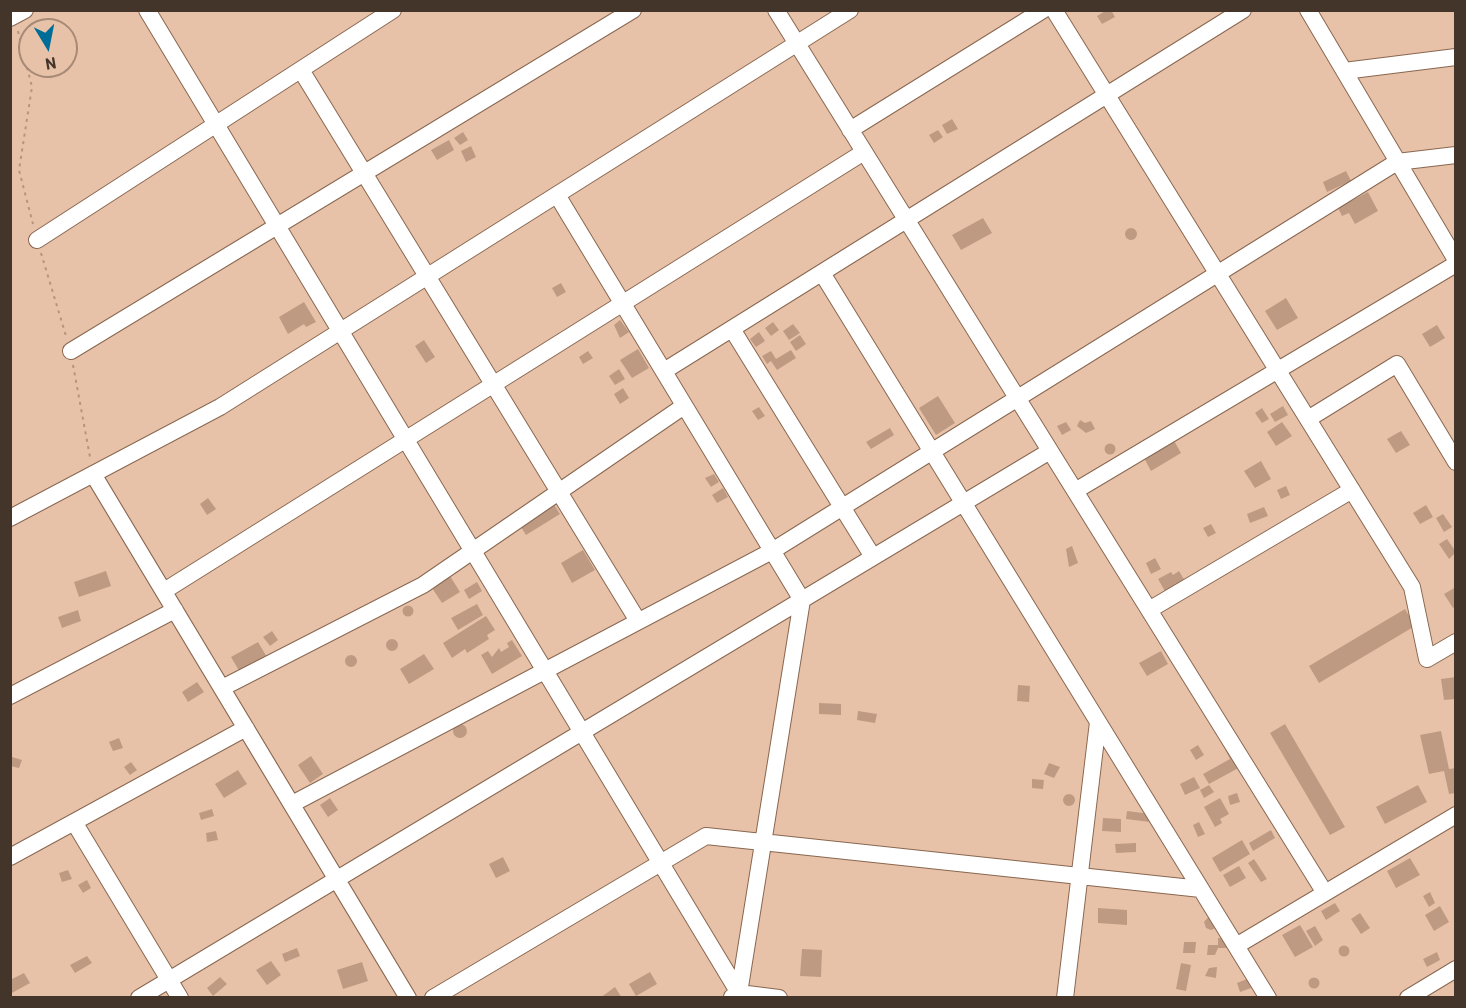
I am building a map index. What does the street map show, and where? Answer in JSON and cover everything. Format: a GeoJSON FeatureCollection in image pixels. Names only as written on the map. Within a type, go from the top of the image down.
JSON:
{"type":"FeatureCollection","features":[{"type":"Feature","properties":{"kind":"street"},"geometry":{"type":"LineString","coordinates":[[10,18],[25,10]]}},
{"type":"Feature","properties":{"kind":"street"},"geometry":{"type":"LineString","coordinates":[[147,10],[661,863],[737,996]]}},
{"type":"Feature","properties":{"kind":"street"},"geometry":{"type":"LineString","coordinates":[[37,240],[393,10]]}},
{"type":"Feature","properties":{"kind":"street"},"geometry":{"type":"LineString","coordinates":[[71,351],[633,10]]}},
{"type":"Feature","properties":{"kind":"street"},"geometry":{"type":"LineString","coordinates":[[776,10],[1325,893]]}},
{"type":"Feature","properties":{"kind":"street"},"geometry":{"type":"LineString","coordinates":[[10,518],[220,407],[850,10]]}},
{"type":"Feature","properties":{"kind":"street"},"geometry":{"type":"LineString","coordinates":[[850,130],[1042,10]]}},
{"type":"Feature","properties":{"kind":"street"},"geometry":{"type":"LineString","coordinates":[[1054,10],[1412,587],[1427,659],[1455,642]]}},
{"type":"Feature","properties":{"kind":"street"},"geometry":{"type":"LineString","coordinates":[[664,371],[1244,10]]}},
{"type":"Feature","properties":{"kind":"street"},"geometry":{"type":"LineString","coordinates":[[1075,491],[1455,262],[1308,10]]}},
{"type":"Feature","properties":{"kind":"street"},"geometry":{"type":"LineString","coordinates":[[1344,72],[1455,57]]}},
{"type":"Feature","properties":{"kind":"street"},"geometry":{"type":"LineString","coordinates":[[301,70],[638,621]]}},
{"type":"Feature","properties":{"kind":"street"},"geometry":{"type":"LineString","coordinates":[[164,591],[864,152]]}},
{"type":"Feature","properties":{"kind":"street"},"geometry":{"type":"LineString","coordinates":[[292,804],[772,551],[1397,162],[1455,155]]}},
{"type":"Feature","properties":{"kind":"street"},"geometry":{"type":"LineString","coordinates":[[557,195],[802,600],[737,996]]}},
{"type":"Feature","properties":{"kind":"street"},"geometry":{"type":"LineString","coordinates":[[822,273],[1268,998]]}},
{"type":"Feature","properties":{"kind":"street"},"geometry":{"type":"LineString","coordinates":[[732,329],[873,557]]}},
{"type":"Feature","properties":{"kind":"street"},"geometry":{"type":"LineString","coordinates":[[1308,419],[1397,364],[1455,462]]}},
{"type":"Feature","properties":{"kind":"street"},"geometry":{"type":"LineString","coordinates":[[222,688],[423,585],[684,406]]}},
{"type":"Feature","properties":{"kind":"street"},"geometry":{"type":"LineString","coordinates":[[139,998],[1050,451]]}},
{"type":"Feature","properties":{"kind":"street"},"geometry":{"type":"LineString","coordinates":[[93,474],[408,998]]}},
{"type":"Feature","properties":{"kind":"street"},"geometry":{"type":"LineString","coordinates":[[1149,610],[1352,490]]}},
{"type":"Feature","properties":{"kind":"street"},"geometry":{"type":"LineString","coordinates":[[10,696],[175,610]]}},
{"type":"Feature","properties":{"kind":"street"},"geometry":{"type":"LineString","coordinates":[[1065,998],[1098,722]]}},
{"type":"Feature","properties":{"kind":"street"},"geometry":{"type":"LineString","coordinates":[[10,857],[246,728]]}},
{"type":"Feature","properties":{"kind":"street"},"geometry":{"type":"LineString","coordinates":[[74,822],[180,998]]}},
{"type":"Feature","properties":{"kind":"street"},"geometry":{"type":"LineString","coordinates":[[1236,946],[1325,893],[1453,822]]}},
{"type":"Feature","properties":{"kind":"street"},"geometry":{"type":"LineString","coordinates":[[433,998],[706,837],[1201,889]]}},
{"type":"Feature","properties":{"kind":"street"},"geometry":{"type":"LineString","coordinates":[[1408,998],[1455,969]]}},
{"type":"Feature","properties":{"kind":"street"},"geometry":{"type":"LineString","coordinates":[[737,996],[779,998]]}},
{"type":"Feature","properties":{"kind":"building"},"geometry":{"type":"Polygon","coordinates":[[[1111,10],[1115,17],[1102,24],[1097,16],[1111,10]]]}},
{"type":"Feature","properties":{"kind":"building"},"geometry":{"type":"Polygon","coordinates":[[[952,119],[958,129],[947,134],[942,125],[952,119]]]}},
{"type":"Feature","properties":{"kind":"building"},"geometry":{"type":"Polygon","coordinates":[[[938,130],[943,137],[934,143],[929,135],[938,130]]]}},
{"type":"Feature","properties":{"kind":"building"},"geometry":{"type":"Polygon","coordinates":[[[463,132],[468,140],[460,145],[454,138],[463,132]]]}},
{"type":"Feature","properties":{"kind":"building"},"geometry":{"type":"Polygon","coordinates":[[[449,140],[454,150],[437,160],[431,150],[449,140]]]}},
{"type":"Feature","properties":{"kind":"building"},"geometry":{"type":"Polygon","coordinates":[[[471,146],[476,157],[466,162],[461,151],[471,146]]]}},
{"type":"Feature","properties":{"kind":"building"},"geometry":{"type":"Polygon","coordinates":[[[1346,171],[1351,181],[1327,192],[1323,182],[1346,171]]]}},
{"type":"Feature","properties":{"kind":"building"},"geometry":{"type":"Polygon","coordinates":[[[1368,192],[1378,211],[1355,224],[1349,213],[1342,216],[1338,208],[1368,192]]]}},
{"type":"Feature","properties":{"kind":"building"},"geometry":{"type":"Polygon","coordinates":[[[983,218],[992,233],[961,250],[952,235],[983,218]]]}},
{"type":"Feature","properties":{"kind":"building"},"geometry":{"type":"Polygon","coordinates":[[[1133,228],[1137,234],[1133,240],[1129,240],[1125,232],[1133,228]]]}},
{"type":"Feature","properties":{"kind":"building"},"geometry":{"type":"Polygon","coordinates":[[[561,283],[566,292],[557,297],[552,288],[561,283]]]}},
{"type":"Feature","properties":{"kind":"building"},"geometry":{"type":"Polygon","coordinates":[[[1286,298],[1298,318],[1277,330],[1265,311],[1286,298]]]}},
{"type":"Feature","properties":{"kind":"building"},"geometry":{"type":"Polygon","coordinates":[[[304,302],[316,322],[306,327],[304,324],[288,334],[279,317],[304,302]]]}},
{"type":"Feature","properties":{"kind":"building"},"geometry":{"type":"Polygon","coordinates":[[[620,320],[629,332],[620,338],[614,325],[620,320]]]}},
{"type":"Feature","properties":{"kind":"building"},"geometry":{"type":"Polygon","coordinates":[[[773,322],[779,330],[771,336],[765,328],[773,322]]]}},
{"type":"Feature","properties":{"kind":"building"},"geometry":{"type":"Polygon","coordinates":[[[793,324],[800,333],[789,340],[783,331],[793,324]]]}},
{"type":"Feature","properties":{"kind":"building"},"geometry":{"type":"Polygon","coordinates":[[[1437,325],[1445,338],[1430,347],[1422,334],[1437,325]]]}},
{"type":"Feature","properties":{"kind":"building"},"geometry":{"type":"Polygon","coordinates":[[[759,332],[765,341],[756,347],[750,339],[759,332]]]}},
{"type":"Feature","properties":{"kind":"building"},"geometry":{"type":"Polygon","coordinates":[[[800,335],[806,344],[796,351],[790,342],[800,335]]]}},
{"type":"Feature","properties":{"kind":"building"},"geometry":{"type":"Polygon","coordinates":[[[424,340],[435,357],[426,363],[415,346],[424,340]]]}},
{"type":"Feature","properties":{"kind":"building"},"geometry":{"type":"Polygon","coordinates":[[[638,349],[649,368],[632,378],[620,360],[638,349]]]}},
{"type":"Feature","properties":{"kind":"building"},"geometry":{"type":"Polygon","coordinates":[[[791,350],[796,358],[777,370],[771,361],[767,364],[762,356],[771,351],[776,359],[791,350]]]}},
{"type":"Feature","properties":{"kind":"building"},"geometry":{"type":"Polygon","coordinates":[[[588,351],[593,358],[583,364],[579,357],[588,351]]]}},
{"type":"Feature","properties":{"kind":"building"},"geometry":{"type":"Polygon","coordinates":[[[619,369],[625,379],[615,385],[609,376],[619,369]]]}},
{"type":"Feature","properties":{"kind":"building"},"geometry":{"type":"Polygon","coordinates":[[[623,388],[629,398],[620,404],[614,394],[623,388]]]}},
{"type":"Feature","properties":{"kind":"building"},"geometry":{"type":"Polygon","coordinates":[[[938,396],[955,423],[936,435],[919,408],[938,396]]]}},
{"type":"Feature","properties":{"kind":"building"},"geometry":{"type":"Polygon","coordinates":[[[1283,406],[1288,415],[1275,422],[1270,414],[1283,406]]]}},
{"type":"Feature","properties":{"kind":"building"},"geometry":{"type":"Polygon","coordinates":[[[759,407],[765,416],[758,420],[752,411],[759,407]]]}},
{"type":"Feature","properties":{"kind":"building"},"geometry":{"type":"Polygon","coordinates":[[[1262,408],[1269,419],[1262,423],[1255,413],[1262,408]]]}},
{"type":"Feature","properties":{"kind":"building"},"geometry":{"type":"Polygon","coordinates":[[[1080,420],[1085,423],[1091,421],[1095,429],[1086,433],[1077,426],[1080,420]]]}},
{"type":"Feature","properties":{"kind":"building"},"geometry":{"type":"Polygon","coordinates":[[[1066,422],[1071,430],[1062,435],[1057,426],[1066,422]]]}},
{"type":"Feature","properties":{"kind":"building"},"geometry":{"type":"Polygon","coordinates":[[[1282,422],[1292,436],[1276,446],[1267,432],[1282,422]]]}},
{"type":"Feature","properties":{"kind":"building"},"geometry":{"type":"Polygon","coordinates":[[[890,428],[894,435],[871,449],[866,442],[890,428]]]}},
{"type":"Feature","properties":{"kind":"building"},"geometry":{"type":"Polygon","coordinates":[[[1401,431],[1410,445],[1396,453],[1387,439],[1401,431]]]}},
{"type":"Feature","properties":{"kind":"building"},"geometry":{"type":"Polygon","coordinates":[[[1173,439],[1181,453],[1151,471],[1143,456],[1173,439]]]}},
{"type":"Feature","properties":{"kind":"building"},"geometry":{"type":"Polygon","coordinates":[[[1110,444],[1114,445],[1114,453],[1110,454],[1106,453],[1105,449],[1106,445],[1110,444]]]}},
{"type":"Feature","properties":{"kind":"building"},"geometry":{"type":"Polygon","coordinates":[[[1261,461],[1271,479],[1255,488],[1244,471],[1261,461]]]}},
{"type":"Feature","properties":{"kind":"building"},"geometry":{"type":"Polygon","coordinates":[[[714,474],[719,482],[711,487],[705,478],[714,474]]]}},
{"type":"Feature","properties":{"kind":"building"},"geometry":{"type":"Polygon","coordinates":[[[1286,486],[1290,495],[1281,499],[1277,490],[1286,486]]]}},
{"type":"Feature","properties":{"kind":"building"},"geometry":{"type":"Polygon","coordinates":[[[723,488],[728,497],[717,503],[712,495],[723,488]]]}},
{"type":"Feature","properties":{"kind":"building"},"geometry":{"type":"Polygon","coordinates":[[[208,498],[216,509],[207,515],[200,504],[208,498]]]}},
{"type":"Feature","properties":{"kind":"building"},"geometry":{"type":"Polygon","coordinates":[[[553,503],[560,514],[526,535],[519,524],[553,503]]]}},
{"type":"Feature","properties":{"kind":"building"},"geometry":{"type":"Polygon","coordinates":[[[1426,505],[1433,517],[1420,524],[1413,513],[1426,505]]]}},
{"type":"Feature","properties":{"kind":"building"},"geometry":{"type":"Polygon","coordinates":[[[1264,507],[1268,516],[1250,523],[1247,514],[1264,507]]]}},
{"type":"Feature","properties":{"kind":"building"},"geometry":{"type":"Polygon","coordinates":[[[1443,514],[1452,527],[1444,532],[1436,518],[1443,514]]]}},
{"type":"Feature","properties":{"kind":"building"},"geometry":{"type":"Polygon","coordinates":[[[1211,524],[1216,533],[1208,537],[1203,528],[1211,524]]]}},
{"type":"Feature","properties":{"kind":"building"},"geometry":{"type":"Polygon","coordinates":[[[1447,539],[1456,552],[1449,559],[1439,544],[1447,539]]]}},
{"type":"Feature","properties":{"kind":"building"},"geometry":{"type":"Polygon","coordinates":[[[1072,546],[1078,563],[1069,567],[1066,549],[1072,546]]]}},
{"type":"Feature","properties":{"kind":"building"},"geometry":{"type":"Polygon","coordinates":[[[583,550],[595,570],[572,583],[561,563],[583,550]]]}},
{"type":"Feature","properties":{"kind":"building"},"geometry":{"type":"Polygon","coordinates":[[[1155,558],[1161,569],[1151,574],[1146,563],[1155,558]]]}},
{"type":"Feature","properties":{"kind":"building"},"geometry":{"type":"Polygon","coordinates":[[[106,571],[111,586],[79,597],[74,582],[106,571]]]}},
{"type":"Feature","properties":{"kind":"building"},"geometry":{"type":"Polygon","coordinates":[[[1179,571],[1185,581],[1166,593],[1158,579],[1171,572],[1173,575],[1179,571]]]}},
{"type":"Feature","properties":{"kind":"building"},"geometry":{"type":"Polygon","coordinates":[[[450,576],[460,592],[442,603],[432,588],[450,576]]]}},
{"type":"Feature","properties":{"kind":"building"},"geometry":{"type":"Polygon","coordinates":[[[477,582],[482,591],[469,599],[464,590],[477,582]]]}},
{"type":"Feature","properties":{"kind":"building"},"geometry":{"type":"Polygon","coordinates":[[[1456,587],[1456,606],[1453,608],[1444,594],[1456,587]]]}},
{"type":"Feature","properties":{"kind":"building"},"geometry":{"type":"Polygon","coordinates":[[[477,604],[483,615],[458,630],[451,618],[477,604]]]}},
{"type":"Feature","properties":{"kind":"building"},"geometry":{"type":"Polygon","coordinates":[[[408,606],[412,607],[412,615],[408,616],[404,615],[403,611],[404,607],[408,606]]]}},
{"type":"Feature","properties":{"kind":"building"},"geometry":{"type":"Polygon","coordinates":[[[1405,609],[1415,626],[1319,683],[1309,666],[1405,609]]]}},
{"type":"Feature","properties":{"kind":"building"},"geometry":{"type":"Polygon","coordinates":[[[78,610],[81,621],[62,628],[58,617],[78,610]]]}},
{"type":"Feature","properties":{"kind":"building"},"geometry":{"type":"Polygon","coordinates":[[[486,616],[495,630],[487,635],[489,639],[467,653],[465,649],[452,658],[443,643],[486,616]]]}},
{"type":"Feature","properties":{"kind":"building"},"geometry":{"type":"Polygon","coordinates":[[[272,631],[278,640],[270,646],[263,637],[272,631]]]}},
{"type":"Feature","properties":{"kind":"building"},"geometry":{"type":"Polygon","coordinates":[[[394,639],[398,645],[394,651],[390,651],[386,643],[394,639]]]}},
{"type":"Feature","properties":{"kind":"building"},"geometry":{"type":"Polygon","coordinates":[[[512,640],[522,656],[492,674],[481,655],[488,651],[492,657],[499,648],[501,652],[509,647],[507,643],[512,640]]]}},
{"type":"Feature","properties":{"kind":"building"},"geometry":{"type":"Polygon","coordinates":[[[258,642],[268,659],[241,674],[231,657],[258,642]]]}},
{"type":"Feature","properties":{"kind":"building"},"geometry":{"type":"Polygon","coordinates":[[[1161,651],[1168,664],[1147,676],[1139,663],[1161,651]]]}},
{"type":"Feature","properties":{"kind":"building"},"geometry":{"type":"Polygon","coordinates":[[[424,654],[434,669],[409,684],[400,669],[424,654]]]}},
{"type":"Feature","properties":{"kind":"building"},"geometry":{"type":"Polygon","coordinates":[[[353,655],[356,656],[356,666],[349,667],[346,666],[345,659],[346,656],[353,655]]]}},
{"type":"Feature","properties":{"kind":"building"},"geometry":{"type":"Polygon","coordinates":[[[1456,677],[1456,699],[1444,700],[1441,679],[1456,677]]]}},
{"type":"Feature","properties":{"kind":"building"},"geometry":{"type":"Polygon","coordinates":[[[197,682],[204,692],[188,702],[182,692],[197,682]]]}},
{"type":"Feature","properties":{"kind":"building"},"geometry":{"type":"Polygon","coordinates":[[[1018,685],[1030,686],[1029,702],[1017,701],[1018,685]]]}},
{"type":"Feature","properties":{"kind":"building"},"geometry":{"type":"Polygon","coordinates":[[[819,703],[841,704],[841,715],[819,714],[819,703]]]}},
{"type":"Feature","properties":{"kind":"building"},"geometry":{"type":"Polygon","coordinates":[[[858,711],[877,714],[875,723],[857,720],[858,711]]]}},
{"type":"Feature","properties":{"kind":"building"},"geometry":{"type":"Polygon","coordinates":[[[460,724],[465,726],[467,731],[465,736],[460,738],[455,736],[453,731],[455,726],[460,724]]]}},
{"type":"Feature","properties":{"kind":"building"},"geometry":{"type":"Polygon","coordinates":[[[1285,724],[1345,827],[1330,835],[1270,733],[1285,724]]]}},
{"type":"Feature","properties":{"kind":"building"},"geometry":{"type":"Polygon","coordinates":[[[1441,731],[1449,769],[1456,768],[1456,793],[1449,794],[1444,771],[1429,774],[1420,735],[1441,731]]]}},
{"type":"Feature","properties":{"kind":"building"},"geometry":{"type":"Polygon","coordinates":[[[119,738],[123,748],[113,751],[109,742],[119,738]]]}},
{"type":"Feature","properties":{"kind":"building"},"geometry":{"type":"Polygon","coordinates":[[[1198,745],[1204,755],[1196,760],[1190,750],[1198,745]]]}},
{"type":"Feature","properties":{"kind":"building"},"geometry":{"type":"Polygon","coordinates":[[[1234,745],[1244,765],[1209,784],[1203,774],[1230,759],[1225,749],[1234,745]]]}},
{"type":"Feature","properties":{"kind":"building"},"geometry":{"type":"Polygon","coordinates":[[[311,756],[323,774],[310,783],[298,765],[311,756]]]}},
{"type":"Feature","properties":{"kind":"building"},"geometry":{"type":"Polygon","coordinates":[[[12,757],[22,760],[19,768],[10,766],[12,757]]]}},
{"type":"Feature","properties":{"kind":"building"},"geometry":{"type":"Polygon","coordinates":[[[131,762],[137,770],[130,775],[124,767],[131,762]]]}},
{"type":"Feature","properties":{"kind":"building"},"geometry":{"type":"Polygon","coordinates":[[[1049,763],[1060,767],[1054,778],[1044,774],[1049,763]]]}},
{"type":"Feature","properties":{"kind":"building"},"geometry":{"type":"Polygon","coordinates":[[[238,770],[247,784],[224,798],[215,784],[238,770]]]}},
{"type":"Feature","properties":{"kind":"building"},"geometry":{"type":"Polygon","coordinates":[[[1194,777],[1200,788],[1185,795],[1180,784],[1194,777]]]}},
{"type":"Feature","properties":{"kind":"building"},"geometry":{"type":"Polygon","coordinates":[[[1032,779],[1044,780],[1043,789],[1032,788],[1032,779]]]}},
{"type":"Feature","properties":{"kind":"building"},"geometry":{"type":"Polygon","coordinates":[[[1209,785],[1214,792],[1204,798],[1200,790],[1209,785]]]}},
{"type":"Feature","properties":{"kind":"building"},"geometry":{"type":"Polygon","coordinates":[[[1418,785],[1427,802],[1385,824],[1376,807],[1418,785]]]}},
{"type":"Feature","properties":{"kind":"building"},"geometry":{"type":"Polygon","coordinates":[[[1237,793],[1240,802],[1230,805],[1228,796],[1237,793]]]}},
{"type":"Feature","properties":{"kind":"building"},"geometry":{"type":"Polygon","coordinates":[[[1071,794],[1075,800],[1071,806],[1067,806],[1063,798],[1071,794]]]}},
{"type":"Feature","properties":{"kind":"building"},"geometry":{"type":"Polygon","coordinates":[[[330,798],[338,810],[328,817],[320,805],[330,798]]]}},
{"type":"Feature","properties":{"kind":"building"},"geometry":{"type":"Polygon","coordinates":[[[1220,798],[1229,814],[1220,819],[1222,823],[1215,827],[1204,807],[1220,798]]]}},
{"type":"Feature","properties":{"kind":"building"},"geometry":{"type":"Polygon","coordinates":[[[212,809],[214,816],[201,820],[199,813],[212,809]]]}},
{"type":"Feature","properties":{"kind":"building"},"geometry":{"type":"Polygon","coordinates":[[[1127,811],[1151,814],[1150,822],[1126,819],[1127,811]]]}},
{"type":"Feature","properties":{"kind":"building"},"geometry":{"type":"Polygon","coordinates":[[[1103,818],[1121,819],[1121,832],[1102,831],[1103,818]]]}},
{"type":"Feature","properties":{"kind":"building"},"geometry":{"type":"Polygon","coordinates":[[[1199,822],[1205,834],[1198,837],[1193,825],[1199,822]]]}},
{"type":"Feature","properties":{"kind":"building"},"geometry":{"type":"Polygon","coordinates":[[[1271,830],[1275,838],[1253,851],[1249,843],[1271,830]]]}},
{"type":"Feature","properties":{"kind":"building"},"geometry":{"type":"Polygon","coordinates":[[[216,831],[218,840],[207,842],[206,833],[216,831]]]}},
{"type":"Feature","properties":{"kind":"building"},"geometry":{"type":"Polygon","coordinates":[[[1242,840],[1250,854],[1220,872],[1212,858],[1242,840]]]}},
{"type":"Feature","properties":{"kind":"building"},"geometry":{"type":"Polygon","coordinates":[[[1136,843],[1136,852],[1116,853],[1115,844],[1136,843]]]}},
{"type":"Feature","properties":{"kind":"building"},"geometry":{"type":"Polygon","coordinates":[[[503,857],[510,871],[496,878],[489,864],[503,857]]]}},
{"type":"Feature","properties":{"kind":"building"},"geometry":{"type":"Polygon","coordinates":[[[1410,858],[1420,875],[1396,888],[1387,871],[1410,858]]]}},
{"type":"Feature","properties":{"kind":"building"},"geometry":{"type":"Polygon","coordinates":[[[1254,859],[1267,879],[1261,882],[1248,863],[1254,859]]]}},
{"type":"Feature","properties":{"kind":"building"},"geometry":{"type":"Polygon","coordinates":[[[1239,866],[1246,878],[1230,887],[1223,875],[1239,866]]]}},
{"type":"Feature","properties":{"kind":"building"},"geometry":{"type":"Polygon","coordinates":[[[68,870],[72,879],[62,882],[59,873],[68,870]]]}},
{"type":"Feature","properties":{"kind":"building"},"geometry":{"type":"Polygon","coordinates":[[[87,880],[91,888],[83,893],[78,885],[87,880]]]}},
{"type":"Feature","properties":{"kind":"building"},"geometry":{"type":"Polygon","coordinates":[[[1430,892],[1435,903],[1429,907],[1423,896],[1430,892]]]}},
{"type":"Feature","properties":{"kind":"building"},"geometry":{"type":"Polygon","coordinates":[[[1335,903],[1340,911],[1326,920],[1321,911],[1335,903]]]}},
{"type":"Feature","properties":{"kind":"building"},"geometry":{"type":"Polygon","coordinates":[[[1440,906],[1449,922],[1434,931],[1425,915],[1440,906]]]}},
{"type":"Feature","properties":{"kind":"building"},"geometry":{"type":"Polygon","coordinates":[[[1098,908],[1127,910],[1127,925],[1098,923],[1098,908]]]}},
{"type":"Feature","properties":{"kind":"building"},"geometry":{"type":"Polygon","coordinates":[[[1360,913],[1370,928],[1361,934],[1351,919],[1360,913]]]}},
{"type":"Feature","properties":{"kind":"building"},"geometry":{"type":"Polygon","coordinates":[[[1210,915],[1216,928],[1211,930],[1206,928],[1204,922],[1210,915]]]}},
{"type":"Feature","properties":{"kind":"building"},"geometry":{"type":"Polygon","coordinates":[[[1300,925],[1313,947],[1295,957],[1282,935],[1300,925]]]}},
{"type":"Feature","properties":{"kind":"building"},"geometry":{"type":"Polygon","coordinates":[[[1315,926],[1323,940],[1315,946],[1306,931],[1315,926]]]}},
{"type":"Feature","properties":{"kind":"building"},"geometry":{"type":"Polygon","coordinates":[[[1218,938],[1229,938],[1229,948],[1218,948],[1215,955],[1207,955],[1208,945],[1218,945],[1218,938]]]}},
{"type":"Feature","properties":{"kind":"building"},"geometry":{"type":"Polygon","coordinates":[[[1184,942],[1196,942],[1195,953],[1183,953],[1184,942]]]}},
{"type":"Feature","properties":{"kind":"building"},"geometry":{"type":"Polygon","coordinates":[[[1344,946],[1348,947],[1348,955],[1344,956],[1340,955],[1339,951],[1340,947],[1344,946]]]}},
{"type":"Feature","properties":{"kind":"building"},"geometry":{"type":"Polygon","coordinates":[[[297,948],[300,956],[285,962],[282,954],[297,948]]]}},
{"type":"Feature","properties":{"kind":"building"},"geometry":{"type":"Polygon","coordinates":[[[802,949],[822,950],[821,977],[800,976],[802,949]]]}},
{"type":"Feature","properties":{"kind":"building"},"geometry":{"type":"Polygon","coordinates":[[[1437,952],[1440,960],[1427,967],[1423,959],[1437,952]]]}},
{"type":"Feature","properties":{"kind":"building"},"geometry":{"type":"Polygon","coordinates":[[[87,956],[92,963],[75,973],[70,965],[87,956]]]}},
{"type":"Feature","properties":{"kind":"building"},"geometry":{"type":"Polygon","coordinates":[[[271,961],[281,975],[267,985],[256,970],[271,961]]]}},
{"type":"Feature","properties":{"kind":"building"},"geometry":{"type":"Polygon","coordinates":[[[362,962],[368,981],[343,989],[337,970],[362,962]]]}},
{"type":"Feature","properties":{"kind":"building"},"geometry":{"type":"Polygon","coordinates":[[[1181,963],[1191,965],[1186,991],[1176,989],[1181,963]]]}},
{"type":"Feature","properties":{"kind":"building"},"geometry":{"type":"Polygon","coordinates":[[[1217,967],[1216,978],[1205,976],[1209,968],[1217,967]]]}},
{"type":"Feature","properties":{"kind":"building"},"geometry":{"type":"Polygon","coordinates":[[[650,972],[657,984],[636,996],[629,984],[650,972]]]}},
{"type":"Feature","properties":{"kind":"building"},"geometry":{"type":"Polygon","coordinates":[[[24,973],[30,983],[10,994],[10,980],[24,973]]]}},
{"type":"Feature","properties":{"kind":"building"},"geometry":{"type":"Polygon","coordinates":[[[220,977],[227,984],[213,996],[207,988],[220,977]]]}},
{"type":"Feature","properties":{"kind":"building"},"geometry":{"type":"Polygon","coordinates":[[[1314,977],[1320,983],[1314,989],[1308,983],[1314,977]]]}},
{"type":"Feature","properties":{"kind":"building"},"geometry":{"type":"Polygon","coordinates":[[[1247,979],[1251,988],[1240,992],[1237,983],[1247,979]]]}},
{"type":"Feature","properties":{"kind":"building"},"geometry":{"type":"Polygon","coordinates":[[[615,987],[622,998],[600,998],[615,987]]]}}]}
